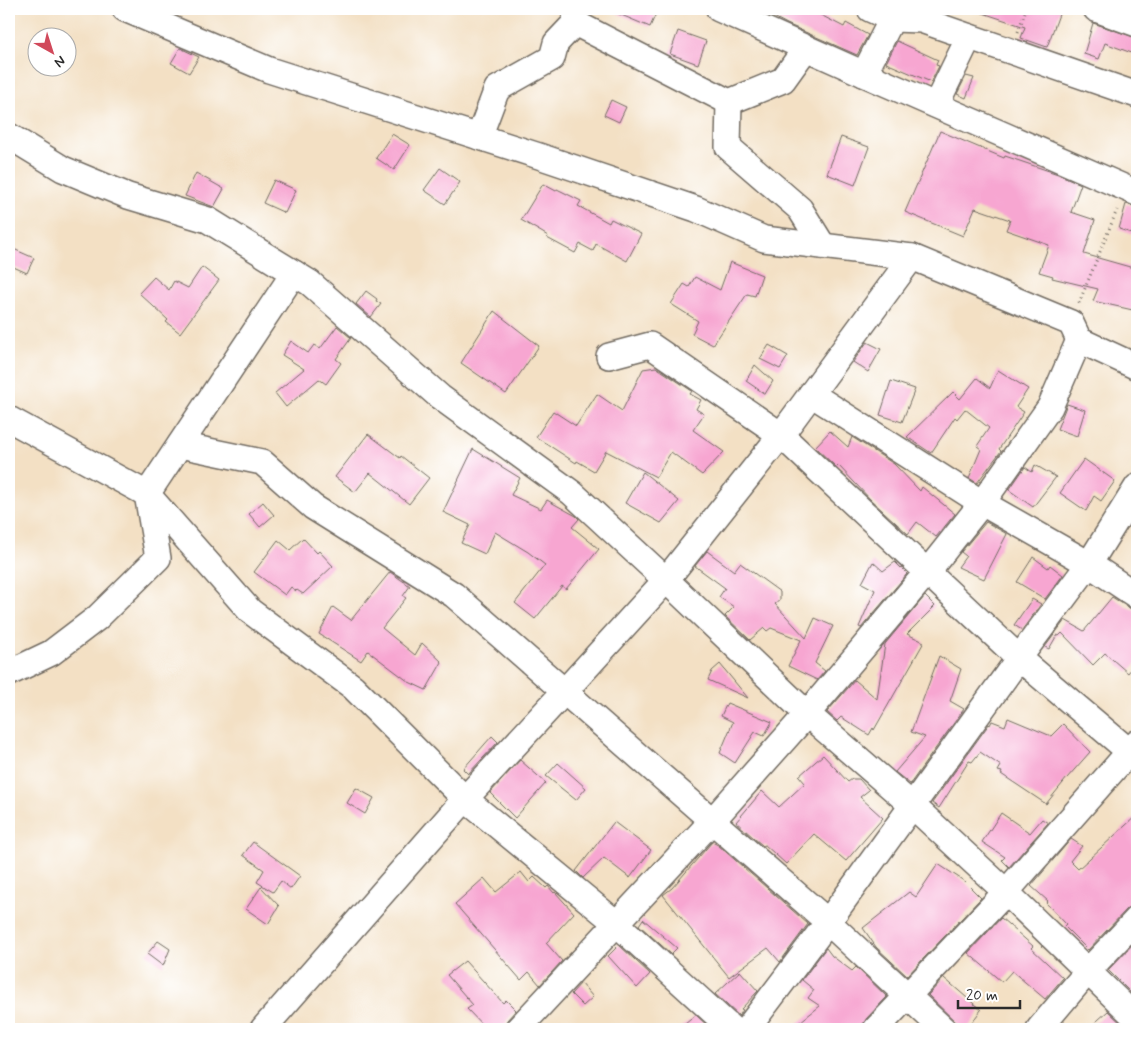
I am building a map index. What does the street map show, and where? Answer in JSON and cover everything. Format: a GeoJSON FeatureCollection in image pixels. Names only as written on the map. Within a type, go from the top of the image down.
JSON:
{"type":"FeatureCollection","features":[{"type":"Feature","properties":{"kind":"street"},"geometry":{"type":"LineString","coordinates":[[125,9],[268,70],[696,209],[764,239],[912,257],[1075,331],[1137,367]]}},
{"type":"Feature","properties":{"kind":"street"},"geometry":{"type":"LineString","coordinates":[[721,9],[864,74],[1132,191]]}},
{"type":"Feature","properties":{"kind":"street"},"geometry":{"type":"LineString","coordinates":[[1096,9],[1137,24]]}},
{"type":"Feature","properties":{"kind":"street"},"geometry":{"type":"LineString","coordinates":[[864,74],[881,14],[921,20],[1137,95]]}},
{"type":"Feature","properties":{"kind":"street"},"geometry":{"type":"LineString","coordinates":[[479,137],[497,89],[552,58],[556,43],[576,16],[729,102]]}},
{"type":"Feature","properties":{"kind":"street"},"geometry":{"type":"LineString","coordinates":[[936,105],[969,37]]}},
{"type":"Feature","properties":{"kind":"street"},"geometry":{"type":"LineString","coordinates":[[729,102],[783,80],[806,48]]}},
{"type":"Feature","properties":{"kind":"street"},"geometry":{"type":"LineString","coordinates":[[729,102],[728,147],[800,209],[823,246]]}},
{"type":"Feature","properties":{"kind":"street"},"geometry":{"type":"LineString","coordinates":[[9,136],[64,169],[88,180],[128,196],[208,220],[310,283],[440,397],[572,493],[807,714],[913,806],[1006,892],[1137,1019]]}},
{"type":"Feature","properties":{"kind":"street"},"geometry":{"type":"LineString","coordinates":[[263,1029],[465,799],[666,580],[781,435],[912,257]]}},
{"type":"Feature","properties":{"kind":"street"},"geometry":{"type":"LineString","coordinates":[[9,673],[51,654],[97,618],[158,558],[147,494],[294,274]]}},
{"type":"Feature","properties":{"kind":"street"},"geometry":{"type":"LineString","coordinates":[[518,1029],[712,820],[807,714],[928,571],[982,503],[1050,407],[1075,331]]}},
{"type":"Feature","properties":{"kind":"street"},"geometry":{"type":"LineString","coordinates":[[609,356],[650,345],[781,435],[1019,658],[1135,751],[1006,892],[876,1029]]}},
{"type":"Feature","properties":{"kind":"street"},"geometry":{"type":"LineString","coordinates":[[811,394],[982,503],[1089,564],[1137,596]]}},
{"type":"Feature","properties":{"kind":"street"},"geometry":{"type":"LineString","coordinates":[[9,419],[147,494],[250,611],[353,687],[465,799],[616,923],[732,1029]]}},
{"type":"Feature","properties":{"kind":"street"},"geometry":{"type":"LineString","coordinates":[[180,445],[262,462],[313,507],[454,595],[828,922],[943,1029]]}},
{"type":"Feature","properties":{"kind":"street"},"geometry":{"type":"LineString","coordinates":[[747,1029],[828,922],[1089,564],[1137,488]]}},
{"type":"Feature","properties":{"kind":"street"},"geometry":{"type":"LineString","coordinates":[[1039,1029],[1088,971],[1137,919]]}},
{"type":"Feature","properties":{"kind":"path"},"geometry":{"type":"LineString","coordinates":[[1075,331],[1132,191]]}},
{"type":"Feature","properties":{"kind":"building"},"geometry":{"type":"Polygon","coordinates":[[[607,9],[658,9],[650,27],[607,9]]]}},
{"type":"Feature","properties":{"kind":"building"},"geometry":{"type":"Polygon","coordinates":[[[759,9],[809,9],[844,27],[846,23],[868,35],[857,55],[787,24],[759,9]]]}},
{"type":"Feature","properties":{"kind":"building"},"geometry":{"type":"Polygon","coordinates":[[[981,9],[1061,9],[1047,47],[1021,38],[1025,27],[980,12],[981,9]]]}},
{"type":"Feature","properties":{"kind":"building"},"geometry":{"type":"Polygon","coordinates":[[[1093,23],[1137,38],[1137,55],[1105,43],[1099,59],[1084,54],[1093,23]]]}},
{"type":"Feature","properties":{"kind":"building"},"geometry":{"type":"Polygon","coordinates":[[[678,31],[706,41],[698,64],[670,54],[678,31]]]}},
{"type":"Feature","properties":{"kind":"building"},"geometry":{"type":"Polygon","coordinates":[[[897,41],[938,60],[936,65],[939,66],[931,82],[886,63],[897,41]]]}},
{"type":"Feature","properties":{"kind":"building"},"geometry":{"type":"Polygon","coordinates":[[[180,48],[199,57],[189,73],[171,63],[180,48]]]}},
{"type":"Feature","properties":{"kind":"building"},"geometry":{"type":"Polygon","coordinates":[[[966,76],[974,78],[966,98],[957,94],[966,76]]]}},
{"type":"Feature","properties":{"kind":"building"},"geometry":{"type":"Polygon","coordinates":[[[611,100],[626,107],[619,122],[604,115],[611,100]]]}},
{"type":"Feature","properties":{"kind":"building"},"geometry":{"type":"Polygon","coordinates":[[[940,131],[1004,158],[1005,156],[1081,184],[1071,212],[1095,220],[1084,254],[1137,269],[1137,311],[1093,301],[1098,289],[1052,278],[1053,276],[1039,272],[1049,245],[1006,230],[1010,220],[975,208],[963,236],[905,212],[940,131]]]}},
{"type":"Feature","properties":{"kind":"building"},"geometry":{"type":"Polygon","coordinates":[[[392,134],[410,145],[394,170],[376,158],[392,134]]]}},
{"type":"Feature","properties":{"kind":"building"},"geometry":{"type":"Polygon","coordinates":[[[841,137],[869,147],[855,185],[827,174],[841,137]]]}},
{"type":"Feature","properties":{"kind":"building"},"geometry":{"type":"Polygon","coordinates":[[[440,168],[460,182],[445,204],[424,190],[440,168]]]}},
{"type":"Feature","properties":{"kind":"building"},"geometry":{"type":"Polygon","coordinates":[[[196,173],[224,189],[214,207],[185,196],[196,173]]]}},
{"type":"Feature","properties":{"kind":"building"},"geometry":{"type":"Polygon","coordinates":[[[274,180],[296,190],[285,213],[263,203],[274,180]]]}},
{"type":"Feature","properties":{"kind":"building"},"geometry":{"type":"Polygon","coordinates":[[[543,184],[581,201],[578,206],[609,223],[611,219],[641,234],[627,261],[596,244],[593,251],[580,244],[575,253],[547,238],[548,236],[521,220],[543,184]]]}},
{"type":"Feature","properties":{"kind":"building"},"geometry":{"type":"Polygon","coordinates":[[[1126,204],[1137,207],[1137,235],[1119,229],[1126,204]]]}},
{"type":"Feature","properties":{"kind":"building"},"geometry":{"type":"Polygon","coordinates":[[[9,247],[34,258],[27,273],[9,265],[9,247]]]}},
{"type":"Feature","properties":{"kind":"building"},"geometry":{"type":"Polygon","coordinates":[[[730,262],[762,275],[755,296],[747,294],[713,345],[692,334],[698,321],[671,304],[684,284],[689,287],[695,277],[720,290],[730,262]]]}},
{"type":"Feature","properties":{"kind":"building"},"geometry":{"type":"Polygon","coordinates":[[[202,267],[219,280],[180,333],[166,322],[168,320],[139,293],[154,277],[169,290],[174,281],[188,288],[202,267]]]}},
{"type":"Feature","properties":{"kind":"building"},"geometry":{"type":"Polygon","coordinates":[[[366,291],[381,304],[371,317],[356,304],[366,291]]]}},
{"type":"Feature","properties":{"kind":"building"},"geometry":{"type":"Polygon","coordinates":[[[494,311],[539,346],[506,394],[461,363],[494,311]]]}},
{"type":"Feature","properties":{"kind":"building"},"geometry":{"type":"Polygon","coordinates":[[[337,326],[351,338],[336,359],[341,363],[326,384],[319,379],[286,407],[275,393],[304,369],[282,355],[291,341],[308,353],[314,345],[320,349],[337,326]]]}},
{"type":"Feature","properties":{"kind":"building"},"geometry":{"type":"Polygon","coordinates":[[[867,342],[881,349],[868,372],[853,362],[867,342]]]}},
{"type":"Feature","properties":{"kind":"building"},"geometry":{"type":"Polygon","coordinates":[[[769,345],[788,356],[780,369],[760,359],[769,345]]]}},
{"type":"Feature","properties":{"kind":"building"},"geometry":{"type":"Polygon","coordinates":[[[755,365],[773,381],[765,394],[746,381],[755,365]]]}},
{"type":"Feature","properties":{"kind":"building"},"geometry":{"type":"Polygon","coordinates":[[[656,367],[692,391],[690,394],[701,400],[696,409],[704,414],[693,430],[724,452],[702,475],[671,452],[656,477],[606,451],[594,471],[577,461],[576,463],[536,437],[553,411],[576,426],[597,394],[622,411],[643,369],[656,367]]]}},
{"type":"Feature","properties":{"kind":"building"},"geometry":{"type":"Polygon","coordinates":[[[998,370],[1028,389],[1016,407],[1024,412],[999,449],[1001,451],[977,483],[969,478],[981,449],[977,446],[989,428],[965,409],[957,419],[955,417],[931,453],[907,437],[953,392],[960,399],[977,378],[990,388],[998,370]]]}},
{"type":"Feature","properties":{"kind":"building"},"geometry":{"type":"Polygon","coordinates":[[[891,381],[915,389],[902,422],[880,415],[891,381]]]}},
{"type":"Feature","properties":{"kind":"building"},"geometry":{"type":"Polygon","coordinates":[[[1067,404],[1085,410],[1077,436],[1057,429],[1067,404]]]}},
{"type":"Feature","properties":{"kind":"building"},"geometry":{"type":"Polygon","coordinates":[[[830,431],[848,447],[852,437],[894,464],[920,491],[922,487],[955,514],[936,537],[917,522],[908,534],[871,500],[838,465],[836,467],[815,447],[830,431]]]}},
{"type":"Feature","properties":{"kind":"building"},"geometry":{"type":"Polygon","coordinates":[[[368,434],[429,478],[409,504],[370,473],[355,492],[335,477],[368,434]]]}},
{"type":"Feature","properties":{"kind":"building"},"geometry":{"type":"Polygon","coordinates":[[[473,449],[520,478],[511,495],[541,509],[547,500],[576,516],[579,519],[572,527],[599,549],[566,589],[562,586],[535,619],[515,603],[545,565],[495,532],[485,554],[461,543],[470,525],[443,512],[473,449]]]}},
{"type":"Feature","properties":{"kind":"building"},"geometry":{"type":"Polygon","coordinates":[[[1084,459],[1115,481],[1101,501],[1094,496],[1086,511],[1060,493],[1084,459]]]}},
{"type":"Feature","properties":{"kind":"building"},"geometry":{"type":"Polygon","coordinates":[[[1035,465],[1056,477],[1033,507],[1009,490],[1025,467],[1032,472],[1035,465]]]}},
{"type":"Feature","properties":{"kind":"building"},"geometry":{"type":"Polygon","coordinates":[[[643,472],[679,501],[661,523],[625,503],[643,472]]]}},
{"type":"Feature","properties":{"kind":"building"},"geometry":{"type":"Polygon","coordinates":[[[263,502],[274,515],[260,527],[249,514],[263,502]]]}},
{"type":"Feature","properties":{"kind":"building"},"geometry":{"type":"Polygon","coordinates":[[[986,522],[1007,534],[984,579],[958,567],[966,556],[961,552],[986,522]]]}},
{"type":"Feature","properties":{"kind":"building"},"geometry":{"type":"Polygon","coordinates":[[[303,538],[333,566],[303,594],[291,587],[285,595],[254,572],[278,540],[290,550],[303,538]]]}},
{"type":"Feature","properties":{"kind":"building"},"geometry":{"type":"Polygon","coordinates":[[[707,551],[734,571],[740,563],[780,592],[780,600],[775,604],[806,638],[815,618],[833,626],[815,663],[825,671],[817,680],[788,666],[801,640],[771,628],[767,631],[764,628],[750,640],[725,616],[734,607],[719,597],[725,588],[695,566],[707,551]]]}},
{"type":"Feature","properties":{"kind":"building"},"geometry":{"type":"Polygon","coordinates":[[[1033,557],[1048,568],[1050,565],[1063,575],[1045,599],[1017,582],[1033,557]]]}},
{"type":"Feature","properties":{"kind":"building"},"geometry":{"type":"Polygon","coordinates":[[[873,562],[883,571],[895,562],[907,574],[861,628],[859,627],[875,590],[862,583],[873,562]]]}},
{"type":"Feature","properties":{"kind":"building"},"geometry":{"type":"Polygon","coordinates":[[[390,572],[410,586],[403,596],[406,598],[382,628],[415,655],[422,643],[442,662],[426,690],[409,682],[368,651],[361,661],[319,634],[333,607],[351,620],[390,572]]]}},
{"type":"Feature","properties":{"kind":"building"},"geometry":{"type":"Polygon","coordinates":[[[925,596],[935,606],[907,634],[924,642],[874,730],[873,728],[869,735],[841,717],[837,721],[827,712],[855,680],[877,699],[885,644],[925,596]]]}},
{"type":"Feature","properties":{"kind":"building"},"geometry":{"type":"Polygon","coordinates":[[[1112,597],[1129,608],[1137,610],[1137,662],[1128,673],[1105,653],[1093,665],[1062,633],[1059,636],[1057,635],[1049,649],[1045,647],[1065,620],[1084,631],[1112,597]]]}},
{"type":"Feature","properties":{"kind":"building"},"geometry":{"type":"Polygon","coordinates":[[[1032,599],[1041,604],[1022,630],[1014,625],[1032,599]]]}},
{"type":"Feature","properties":{"kind":"building"},"geometry":{"type":"Polygon","coordinates":[[[939,656],[961,669],[950,701],[964,709],[910,784],[895,772],[925,737],[911,732],[939,656]]]}},
{"type":"Feature","properties":{"kind":"building"},"geometry":{"type":"Polygon","coordinates":[[[720,664],[748,698],[708,680],[712,671],[720,664]]]}},
{"type":"Feature","properties":{"kind":"building"},"geometry":{"type":"Polygon","coordinates":[[[727,703],[772,722],[764,736],[755,732],[735,763],[720,753],[733,722],[721,716],[727,703]]]}},
{"type":"Feature","properties":{"kind":"building"},"geometry":{"type":"Polygon","coordinates":[[[1008,718],[1051,736],[1063,724],[1090,752],[1046,804],[1001,774],[1002,772],[998,771],[1001,766],[980,752],[972,762],[969,761],[939,808],[932,803],[989,724],[992,721],[1005,726],[1008,718]]]}},
{"type":"Feature","properties":{"kind":"building"},"geometry":{"type":"Polygon","coordinates":[[[492,736],[498,742],[468,774],[463,769],[492,736]]]}},
{"type":"Feature","properties":{"kind":"building"},"geometry":{"type":"Polygon","coordinates":[[[823,755],[848,782],[852,779],[859,779],[869,790],[860,797],[883,818],[846,861],[814,834],[786,864],[736,822],[762,791],[779,807],[805,783],[799,776],[823,755]]]}},
{"type":"Feature","properties":{"kind":"building"},"geometry":{"type":"Polygon","coordinates":[[[520,760],[546,783],[515,818],[490,793],[520,760]]]}},
{"type":"Feature","properties":{"kind":"building"},"geometry":{"type":"Polygon","coordinates":[[[558,763],[586,788],[576,800],[546,776],[558,763]]]}},
{"type":"Feature","properties":{"kind":"building"},"geometry":{"type":"Polygon","coordinates":[[[356,788],[374,798],[365,814],[347,803],[356,788]]]}},
{"type":"Feature","properties":{"kind":"building"},"geometry":{"type":"Polygon","coordinates":[[[1001,813],[1030,833],[1042,819],[1048,823],[1009,867],[1002,860],[1005,857],[982,842],[1001,813]]]}},
{"type":"Feature","properties":{"kind":"building"},"geometry":{"type":"Polygon","coordinates":[[[1137,815],[1137,905],[1132,905],[1127,909],[1088,950],[1064,926],[1066,924],[1046,903],[1048,901],[1031,886],[1071,839],[1082,846],[1070,861],[1078,869],[1137,815]]]}},
{"type":"Feature","properties":{"kind":"building"},"geometry":{"type":"Polygon","coordinates":[[[614,822],[651,850],[630,878],[604,858],[583,878],[576,871],[614,822]]]}},
{"type":"Feature","properties":{"kind":"building"},"geometry":{"type":"Polygon","coordinates":[[[253,842],[300,876],[291,889],[281,881],[273,892],[257,882],[264,870],[243,855],[253,842]]]}},
{"type":"Feature","properties":{"kind":"building"},"geometry":{"type":"Polygon","coordinates":[[[712,842],[718,845],[808,924],[780,962],[768,948],[729,977],[663,895],[672,888],[712,842]]]}},
{"type":"Feature","properties":{"kind":"building"},"geometry":{"type":"Polygon","coordinates":[[[938,864],[964,881],[981,898],[907,976],[876,947],[863,928],[909,892],[916,897],[938,864]]]}},
{"type":"Feature","properties":{"kind":"building"},"geometry":{"type":"Polygon","coordinates":[[[521,872],[529,882],[534,877],[546,888],[548,886],[574,913],[546,943],[562,961],[540,985],[529,972],[521,980],[455,904],[484,878],[496,892],[521,872]]]}},
{"type":"Feature","properties":{"kind":"building"},"geometry":{"type":"Polygon","coordinates":[[[261,887],[279,906],[268,924],[246,909],[261,887]]]}},
{"type":"Feature","properties":{"kind":"building"},"geometry":{"type":"Polygon","coordinates":[[[1001,918],[1033,946],[1031,948],[1063,978],[1045,999],[1012,971],[1002,982],[968,953],[1001,918]]]}},
{"type":"Feature","properties":{"kind":"building"},"geometry":{"type":"Polygon","coordinates":[[[643,919],[677,948],[671,954],[639,925],[643,919]]]}},
{"type":"Feature","properties":{"kind":"building"},"geometry":{"type":"Polygon","coordinates":[[[1137,940],[1137,999],[1108,970],[1137,940]]]}},
{"type":"Feature","properties":{"kind":"building"},"geometry":{"type":"Polygon","coordinates":[[[158,941],[170,949],[163,966],[147,954],[158,941]]]}},
{"type":"Feature","properties":{"kind":"building"},"geometry":{"type":"Polygon","coordinates":[[[619,945],[650,974],[637,988],[608,956],[619,945]]]}},
{"type":"Feature","properties":{"kind":"building"},"geometry":{"type":"Polygon","coordinates":[[[826,948],[832,956],[852,971],[856,967],[887,997],[866,1019],[862,1029],[791,1029],[820,1006],[808,998],[814,990],[802,980],[826,948]]]}},
{"type":"Feature","properties":{"kind":"building"},"geometry":{"type":"Polygon","coordinates":[[[465,961],[503,1003],[506,1000],[516,1010],[507,1020],[503,1029],[486,1029],[467,1009],[473,1005],[447,975],[465,961]]]}},
{"type":"Feature","properties":{"kind":"building"},"geometry":{"type":"Polygon","coordinates":[[[740,971],[758,991],[741,1009],[743,1010],[739,1016],[715,994],[740,971]]]}},
{"type":"Feature","properties":{"kind":"building"},"geometry":{"type":"Polygon","coordinates":[[[944,978],[981,1010],[967,1029],[963,1029],[928,995],[944,978]]]}},
{"type":"Feature","properties":{"kind":"building"},"geometry":{"type":"Polygon","coordinates":[[[581,983],[593,997],[583,1006],[571,994],[581,983]]]}},
{"type":"Feature","properties":{"kind":"building"},"geometry":{"type":"Polygon","coordinates":[[[1108,1011],[1127,1029],[1088,1029],[1108,1011]]]}},
{"type":"Feature","properties":{"kind":"building"},"geometry":{"type":"Polygon","coordinates":[[[696,1015],[711,1029],[679,1029],[696,1015]]]}}]}
